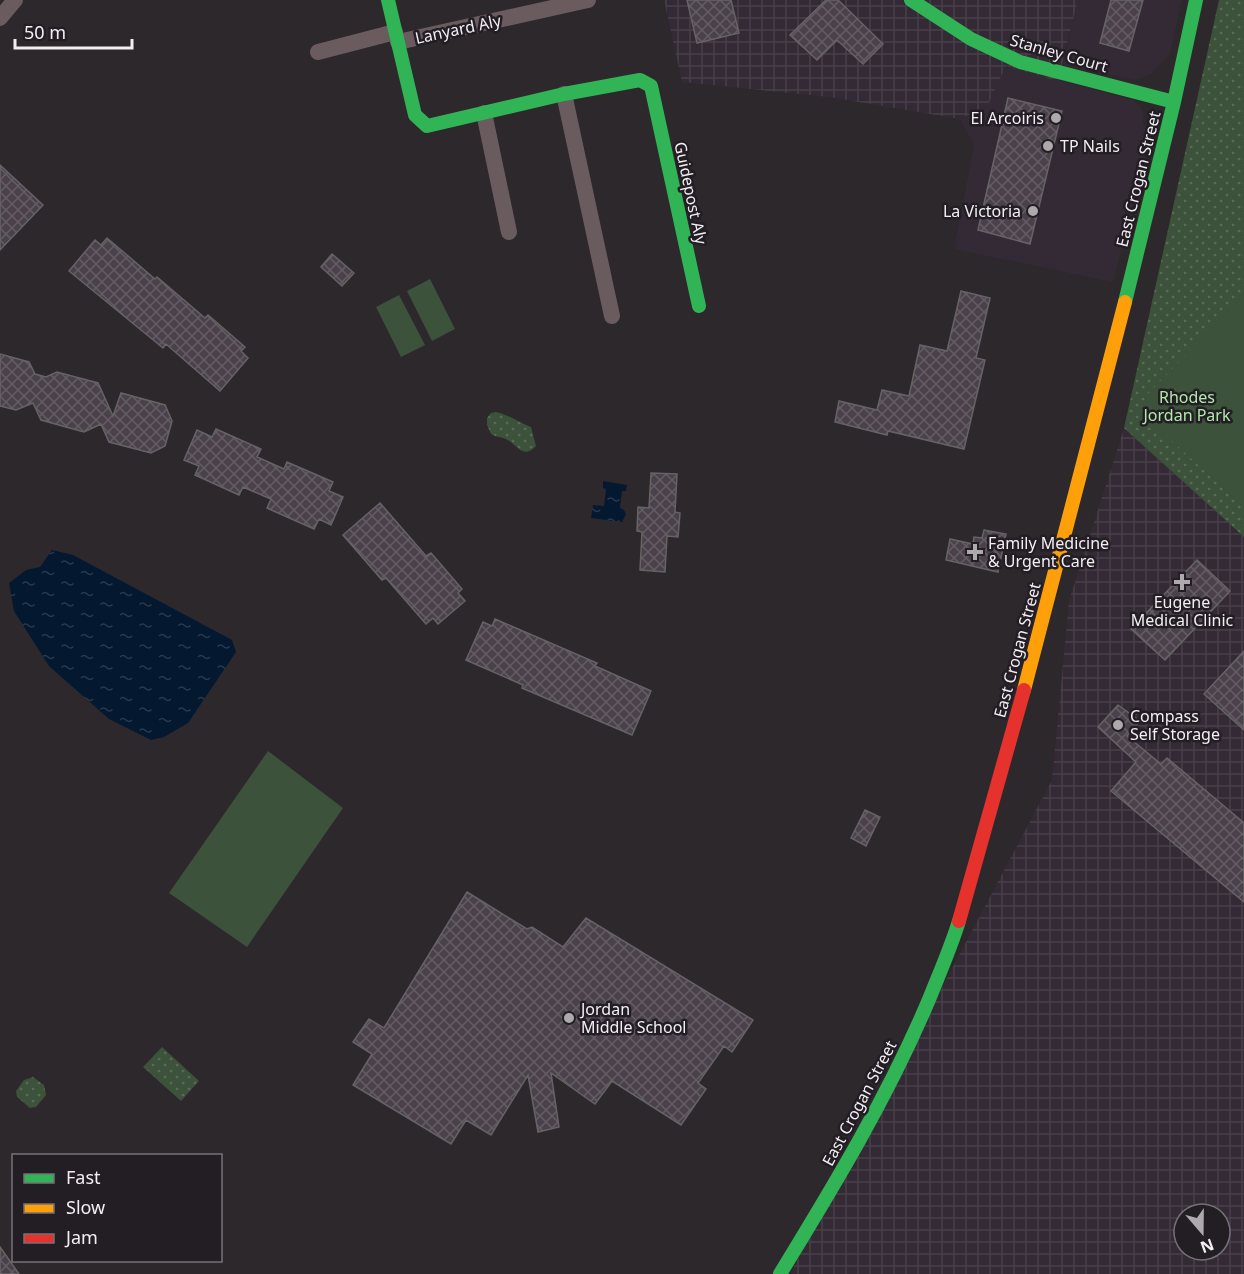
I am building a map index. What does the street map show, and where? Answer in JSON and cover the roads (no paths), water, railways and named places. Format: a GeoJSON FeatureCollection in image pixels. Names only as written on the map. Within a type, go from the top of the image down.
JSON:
{"type":"FeatureCollection","features":[{"type":"Feature","properties":{"kind":"main road"},"geometry":{"type":"LineString","coordinates":[[388,0],[415,115],[427,126],[564,94]]}},
{"type":"Feature","properties":{"kind":"main road","name":"Stanley Court"},"geometry":{"type":"LineString","coordinates":[[911,0],[933,16],[990,49],[1025,63],[1174,102]]}},
{"type":"Feature","properties":{"kind":"main road","name":"East Crogan Street"},"geometry":{"type":"LineString","coordinates":[[780,1274],[861,1137],[911,1042],[953,941],[1019,709],[1127,295],[1174,102],[1196,0]]}},
{"type":"Feature","properties":{"kind":"main road","name":"Guidepost Aly"},"geometry":{"type":"LineString","coordinates":[[564,94],[640,80],[651,86],[699,306]]}},
{"type":"Feature","properties":{"kind":"street"},"geometry":{"type":"LineString","coordinates":[[0,18],[15,0]]}},
{"type":"Feature","properties":{"kind":"street","name":"Lanyard Aly"},"geometry":{"type":"LineString","coordinates":[[318,52],[588,0]]}},
{"type":"Feature","properties":{"kind":"street"},"geometry":{"type":"LineString","coordinates":[[564,94],[612,316]]}},
{"type":"Feature","properties":{"kind":"street"},"geometry":{"type":"LineString","coordinates":[[484,113],[509,232]]}},
{"type":"Feature","properties":{"kind":"water"},"geometry":{"type":"Polygon","coordinates":[[[603,481],[627,485],[626,491],[622,491],[620,508],[626,514],[622,522],[591,518],[593,505],[604,506],[606,489],[603,488],[603,481]]]}},
{"type":"Feature","properties":{"kind":"water"},"geometry":{"type":"Polygon","coordinates":[[[52,550],[73,555],[232,640],[236,652],[188,723],[164,737],[151,740],[109,719],[49,666],[14,611],[9,583],[26,570],[40,567],[52,550]]]}},
{"type":"Feature","properties":{"kind":"place","name":"El Arcoiris"},"geometry":{"type":"Point","coordinates":[1056,118]}},
{"type":"Feature","properties":{"kind":"place","name":"TP Nails"},"geometry":{"type":"Point","coordinates":[1048,146]}},
{"type":"Feature","properties":{"kind":"place","name":"La Victoria"},"geometry":{"type":"Point","coordinates":[1033,211]}},
{"type":"Feature","properties":{"kind":"place","name":"Family Medicine & Urgent Care"},"geometry":{"type":"Point","coordinates":[975,552]}},
{"type":"Feature","properties":{"kind":"place","name":"Eugene Medical Clinic"},"geometry":{"type":"Point","coordinates":[1182,582]}},
{"type":"Feature","properties":{"kind":"place","name":"Compass Self Storage"},"geometry":{"type":"Point","coordinates":[1118,725]}},
{"type":"Feature","properties":{"kind":"place","name":"Jordan Middle School"},"geometry":{"type":"Point","coordinates":[569,1018]}},
{"type":"Feature","properties":{"kind":"park label","name":"Rhodes Jordan Park"},"geometry":{"type":"Point","coordinates":[1187,406]}}]}
